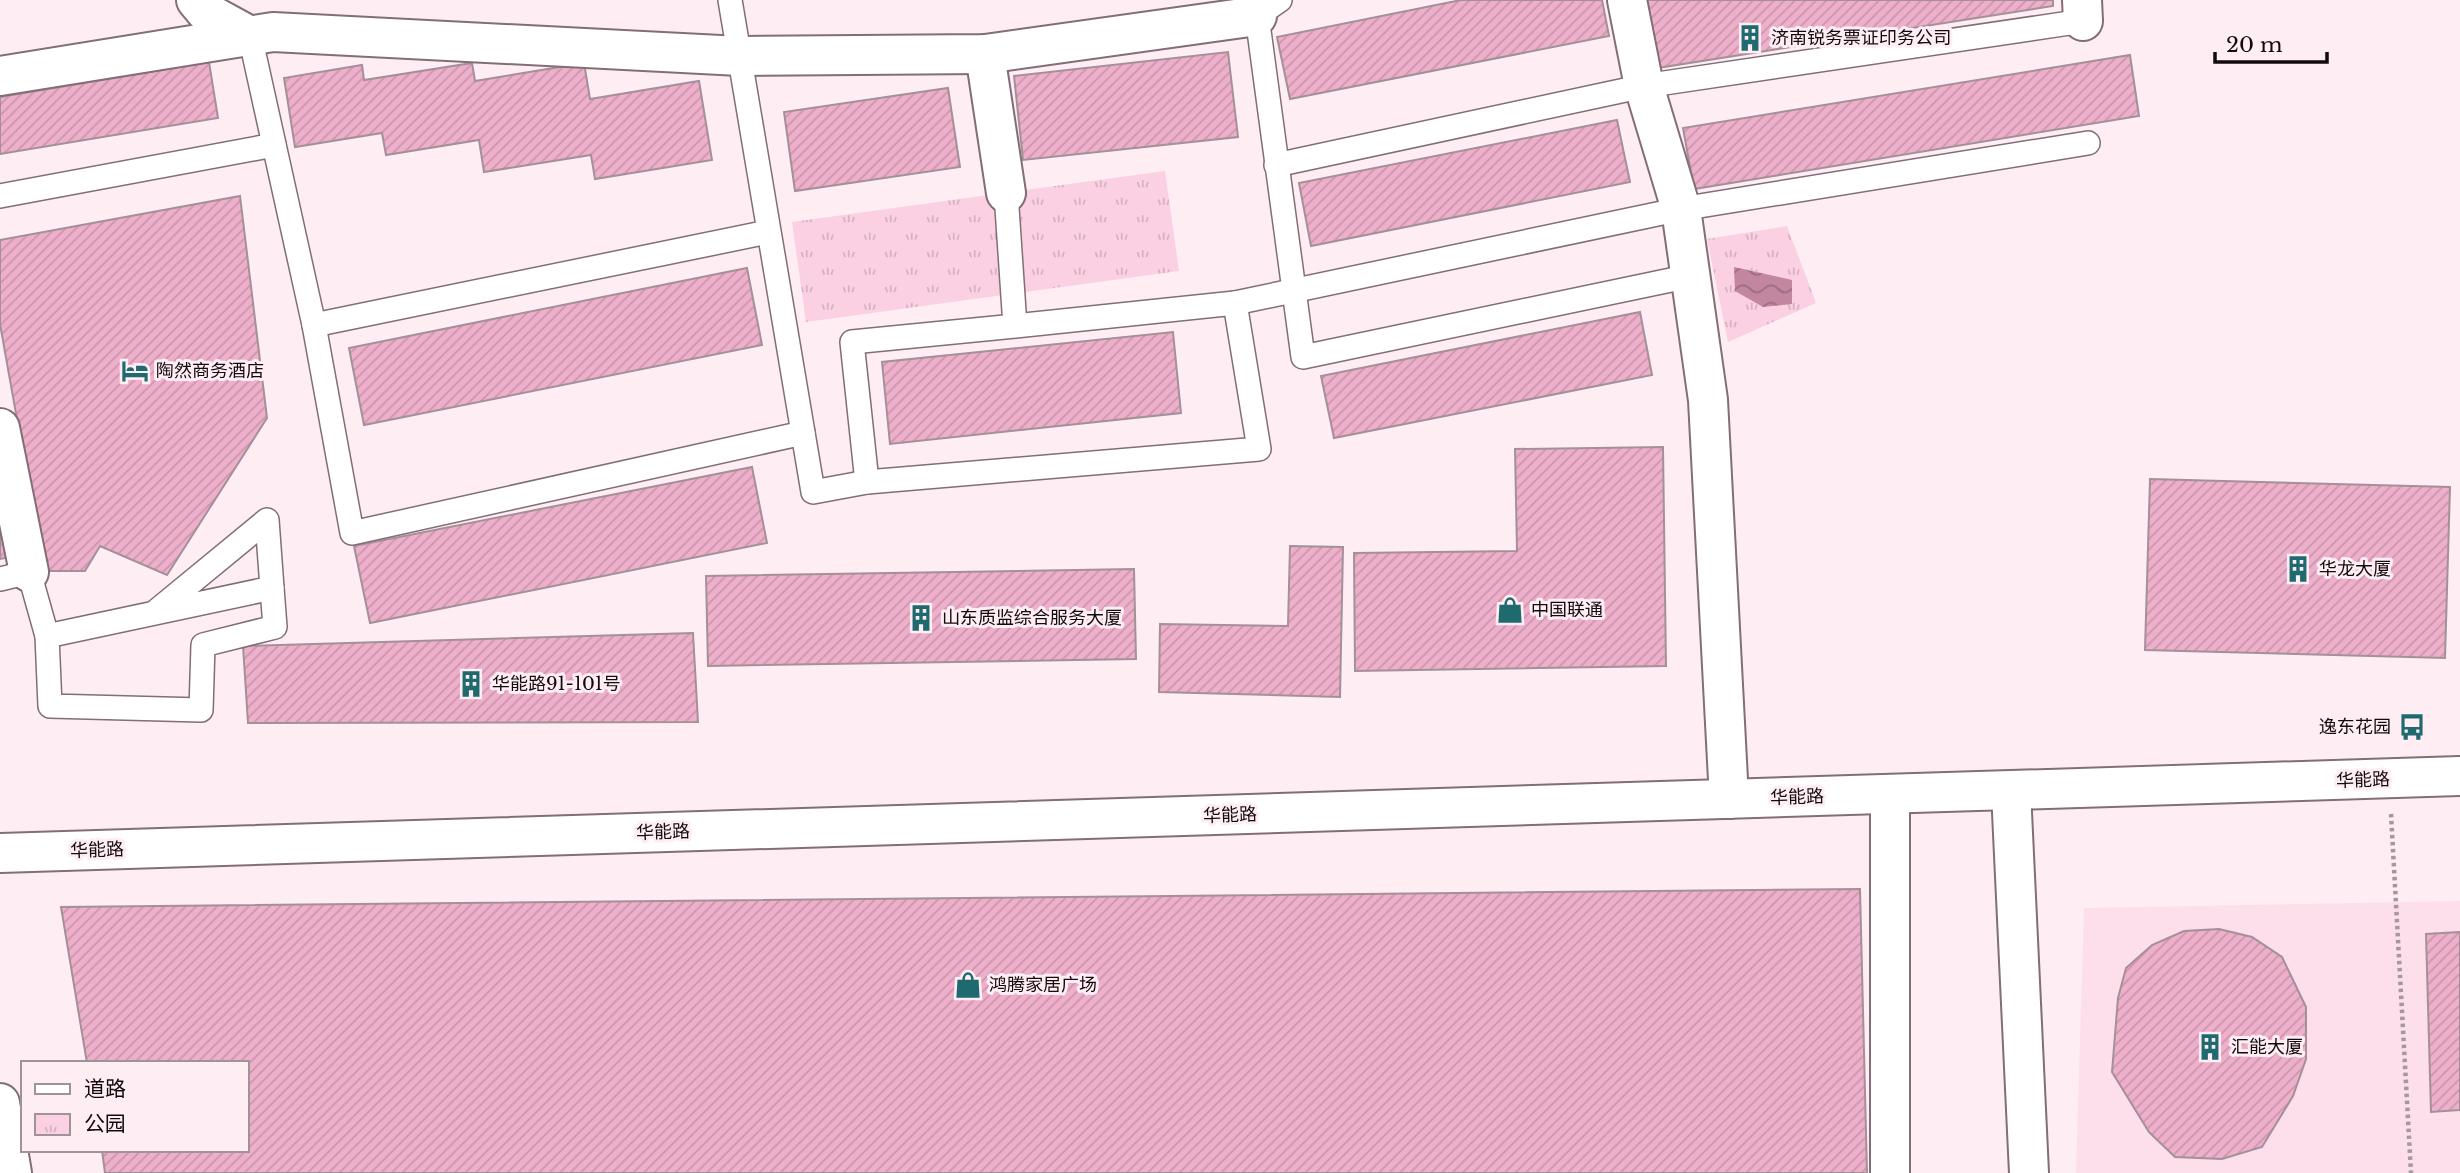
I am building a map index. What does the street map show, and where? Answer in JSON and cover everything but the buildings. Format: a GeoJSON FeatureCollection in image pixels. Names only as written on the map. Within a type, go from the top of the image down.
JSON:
{"type":"FeatureCollection","features":[{"type":"Feature","properties":{"kind":"street"},"geometry":{"type":"LineString","coordinates":[[196,0],[206,12],[250,36]]}},
{"type":"Feature","properties":{"kind":"street"},"geometry":{"type":"LineString","coordinates":[[1627,0],[1644,86],[1681,209],[1708,400],[1729,799]]}},
{"type":"Feature","properties":{"kind":"street"},"geometry":{"type":"LineString","coordinates":[[0,76],[273,32],[740,56],[985,54],[1269,8]]}},
{"type":"Feature","properties":{"kind":"street"},"geometry":{"type":"LineString","coordinates":[[985,54],[1006,193]]}},
{"type":"Feature","properties":{"kind":"street"},"geometry":{"type":"LineString","coordinates":[[0,428],[15,575]]}},
{"type":"Feature","properties":{"kind":"street","name":"华能路"},"geometry":{"type":"LineString","coordinates":[[0,853],[2460,776]]}},
{"type":"Feature","properties":{"kind":"street"},"geometry":{"type":"LineString","coordinates":[[2011,790],[2029,1173]]}},
{"type":"Feature","properties":{"kind":"street"},"geometry":{"type":"LineString","coordinates":[[1890,794],[1890,1173]]}},
{"type":"Feature","properties":{"kind":"street"},"geometry":{"type":"LineString","coordinates":[[0,1103],[12,1173]]}},
{"type":"Feature","properties":{"kind":"lane"},"geometry":{"type":"LineString","coordinates":[[730,0],[813,492],[867,482],[1259,449],[1235,303]]}},
{"type":"Feature","properties":{"kind":"lane"},"geometry":{"type":"LineString","coordinates":[[1269,8],[1276,165],[1303,357],[1690,276]]}},
{"type":"Feature","properties":{"kind":"lane"},"geometry":{"type":"LineString","coordinates":[[1276,165],[1644,86],[2083,10]]}},
{"type":"Feature","properties":{"kind":"lane"},"geometry":{"type":"LineString","coordinates":[[250,36],[314,325],[352,533],[803,433]]}},
{"type":"Feature","properties":{"kind":"lane"},"geometry":{"type":"LineString","coordinates":[[867,482],[852,342],[1235,303],[1681,209],[2088,143]]}},
{"type":"Feature","properties":{"kind":"lane"},"geometry":{"type":"LineString","coordinates":[[0,196],[274,145]]}},
{"type":"Feature","properties":{"kind":"lane"},"geometry":{"type":"LineString","coordinates":[[1006,193],[1015,326]]}},
{"type":"Feature","properties":{"kind":"lane"},"geometry":{"type":"LineString","coordinates":[[314,325],[768,232]]}},
{"type":"Feature","properties":{"kind":"lane"},"geometry":{"type":"LineString","coordinates":[[15,575],[47,636],[50,706],[201,710],[203,645],[275,627],[267,520],[155,613]]}},
{"type":"Feature","properties":{"kind":"lane"},"geometry":{"type":"LineString","coordinates":[[47,636],[272,588]]}},
{"type":"Feature","properties":{"kind":"path"},"geometry":{"type":"LineString","coordinates":[[2389,779],[2411,1173]]}},
{"type":"Feature","properties":{"kind":"shaded area"},"geometry":{"type":"Polygon","coordinates":[[[2460,901],[2460,1173],[2076,1173],[2084,908],[2460,901]],[[2218,929],[2184,931],[2152,945],[2126,968],[2118,998],[2112,1072],[2149,1132],[2175,1157],[2222,1159],[2262,1147],[2293,1096],[2305,1059],[2252,937],[2218,929]]]}},
{"type":"Feature","properties":{"kind":"green space"},"geometry":{"type":"Polygon","coordinates":[[[1165,171],[1179,271],[806,322],[792,222],[1165,171]]]}},
{"type":"Feature","properties":{"kind":"green space"},"geometry":{"type":"Polygon","coordinates":[[[1787,226],[1816,303],[1728,342],[1707,239],[1787,226]]]}},
{"type":"Feature","properties":{"kind":"water"},"geometry":{"type":"Polygon","coordinates":[[[1734,267],[1792,280],[1792,304],[1763,307],[1735,291],[1734,267]]]}},
{"type":"Feature","properties":{"kind":"place","name":"济南锐务票证印务公司"},"geometry":{"type":"Point","coordinates":[1750,38]}},
{"type":"Feature","properties":{"kind":"place","name":"陶然商务酒店"},"geometry":{"type":"Point","coordinates":[135,371]}},
{"type":"Feature","properties":{"kind":"place","name":"华龙大厦"},"geometry":{"type":"Point","coordinates":[2298,569]}},
{"type":"Feature","properties":{"kind":"place","name":"中国联通"},"geometry":{"type":"Point","coordinates":[1510,610]}},
{"type":"Feature","properties":{"kind":"place","name":"山东质监综合服务大厦"},"geometry":{"type":"Point","coordinates":[921,618]}},
{"type":"Feature","properties":{"kind":"place","name":"华能路91-101号"},"geometry":{"type":"Point","coordinates":[471,684]}},
{"type":"Feature","properties":{"kind":"place","name":"逸东花园"},"geometry":{"type":"Point","coordinates":[2412,727]}},
{"type":"Feature","properties":{"kind":"place","name":"鸿腾家居广场"},"geometry":{"type":"Point","coordinates":[968,985]}},
{"type":"Feature","properties":{"kind":"place","name":"汇能大厦"},"geometry":{"type":"Point","coordinates":[2210,1047]}}]}
